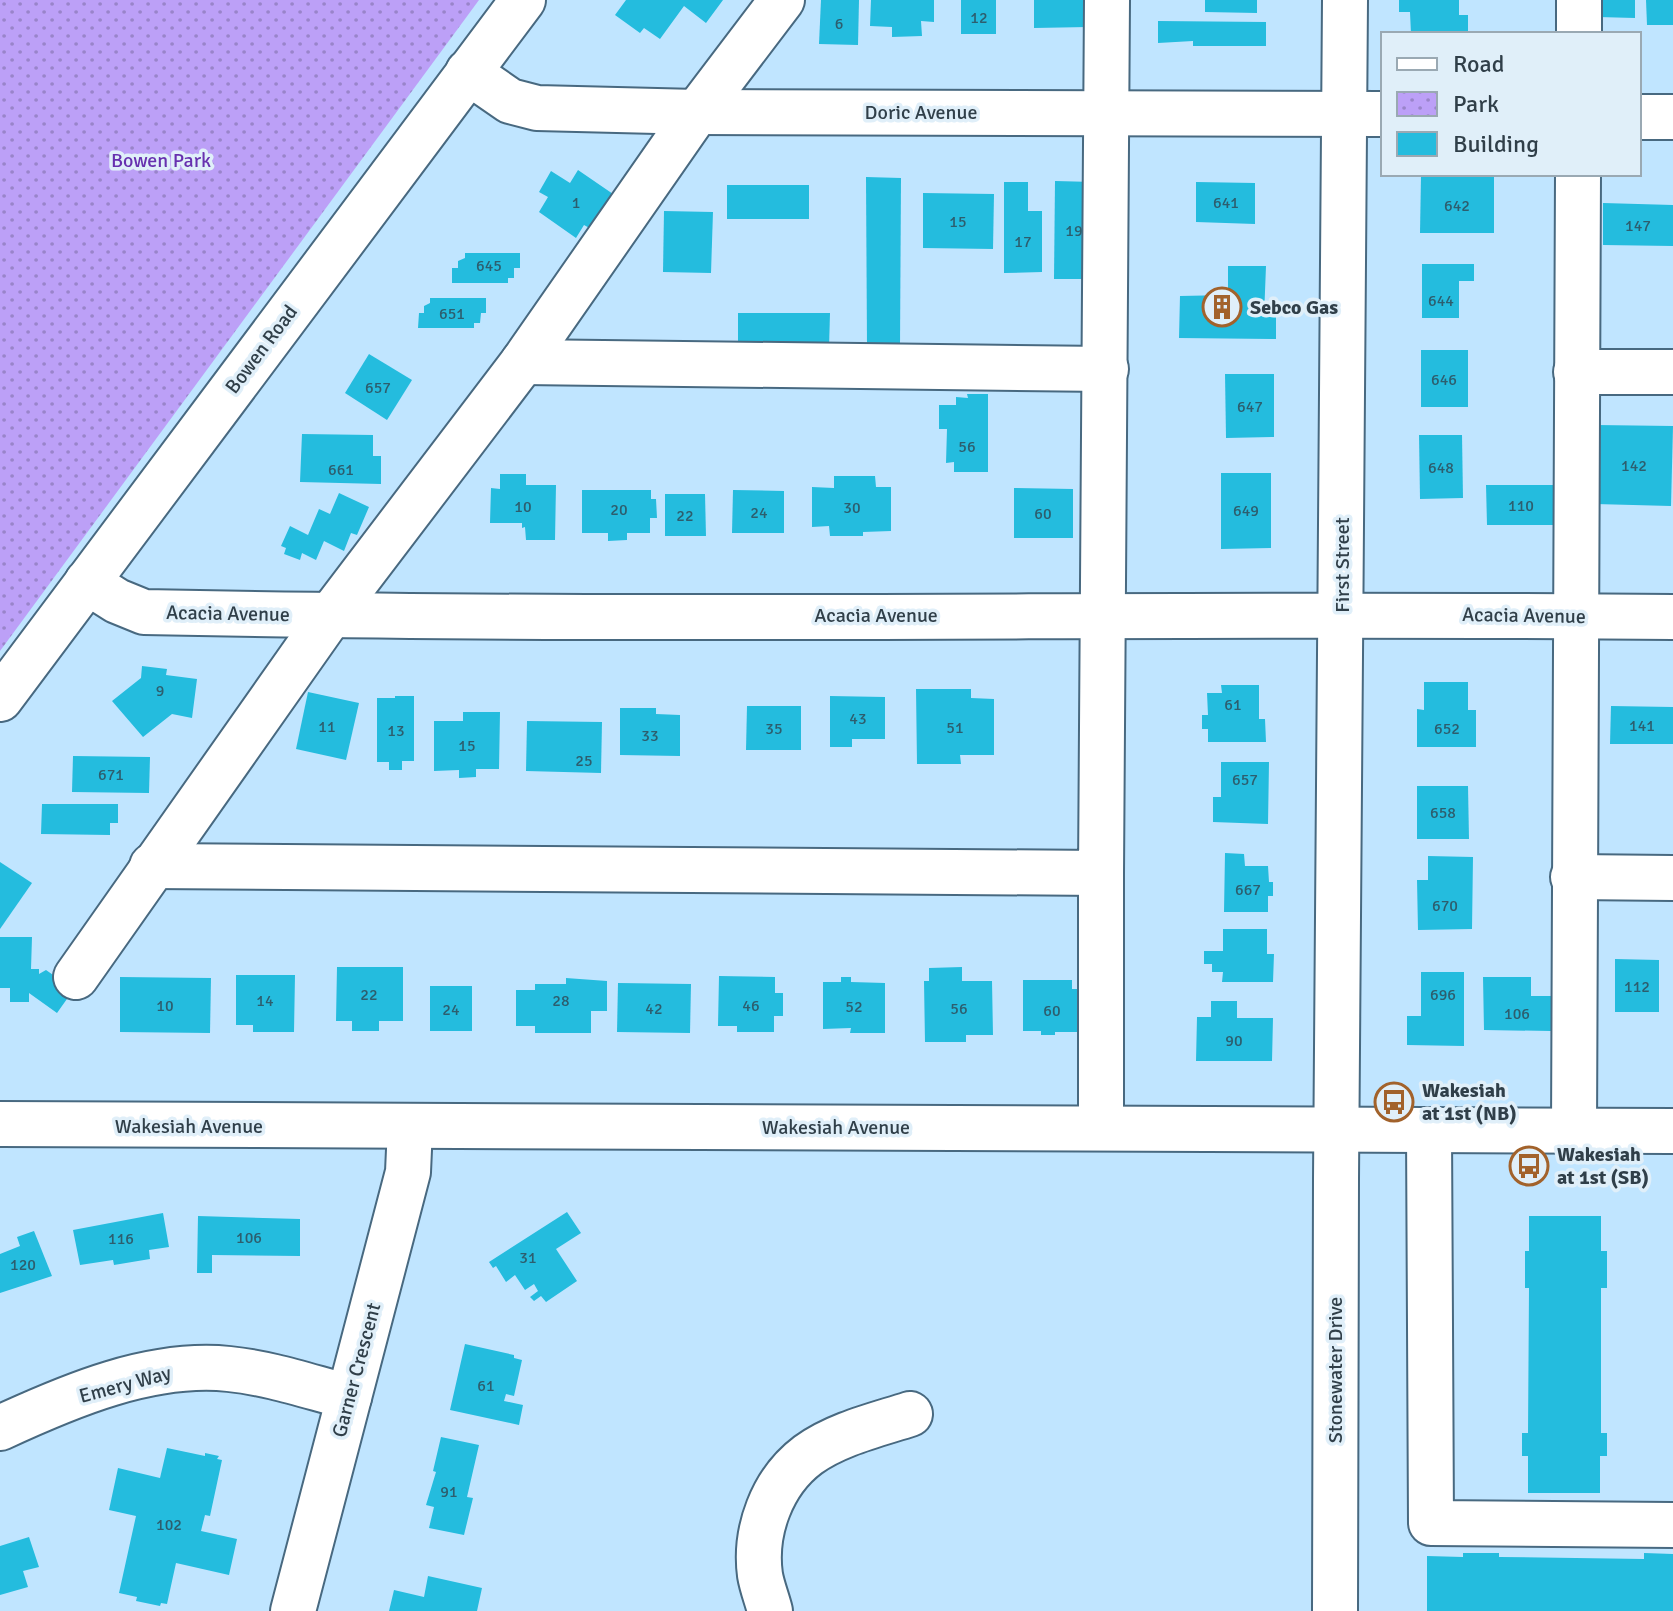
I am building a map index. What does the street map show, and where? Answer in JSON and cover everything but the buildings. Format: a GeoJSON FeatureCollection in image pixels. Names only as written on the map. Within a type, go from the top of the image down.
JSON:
{"type":"FeatureCollection","features":[{"type":"Feature","properties":{"kind":"street","name":"Bowen Road"},"geometry":{"type":"LineString","coordinates":[[0,699],[523,0]]}},
{"type":"Feature","properties":{"kind":"street"},"geometry":{"type":"LineString","coordinates":[[76,977],[330,616],[523,362],[697,112],[782,0]]}},
{"type":"Feature","properties":{"kind":"street"},"geometry":{"type":"LineString","coordinates":[[1101,1128],[1107,0]]}},
{"type":"Feature","properties":{"kind":"street","name":"First Street"},"geometry":{"type":"LineString","coordinates":[[1336,1130],[1342,614],[1364,114],[1345,0]]}},
{"type":"Feature","properties":{"kind":"street"},"geometry":{"type":"LineString","coordinates":[[1579,0],[1579,32]]}},
{"type":"Feature","properties":{"kind":"street","name":"Doric Avenue"},"geometry":{"type":"LineString","coordinates":[[468,72],[510,101],[524,106],[697,112],[1364,114]]}},
{"type":"Feature","properties":{"kind":"street"},"geometry":{"type":"LineString","coordinates":[[1641,117],[1673,117]]}},
{"type":"Feature","properties":{"kind":"street"},"geometry":{"type":"LineString","coordinates":[[1574,1131],[1578,176]]}},
{"type":"Feature","properties":{"kind":"street"},"geometry":{"type":"LineString","coordinates":[[523,362],[1106,369]]}},
{"type":"Feature","properties":{"kind":"street"},"geometry":{"type":"LineString","coordinates":[[1576,372],[1673,372]]}},
{"type":"Feature","properties":{"kind":"street","name":"Acacia Avenue"},"geometry":{"type":"LineString","coordinates":[[87,582],[117,601],[144,612],[330,616],[1342,614],[1673,617]]}},
{"type":"Feature","properties":{"kind":"street"},"geometry":{"type":"LineString","coordinates":[[152,866],[1101,873]]}},
{"type":"Feature","properties":{"kind":"street"},"geometry":{"type":"LineString","coordinates":[[1573,877],[1673,878]]}},
{"type":"Feature","properties":{"kind":"street","name":"Wakesiah Avenue"},"geometry":{"type":"LineString","coordinates":[[0,1124],[1673,1131]]}},
{"type":"Feature","properties":{"kind":"street","name":"Garner Crescent"},"geometry":{"type":"LineString","coordinates":[[293,1611],[408,1172],[410,1127]]}},
{"type":"Feature","properties":{"kind":"street","name":"Stonewater Drive"},"geometry":{"type":"LineString","coordinates":[[1335,1611],[1336,1130]]}},
{"type":"Feature","properties":{"kind":"street"},"geometry":{"type":"LineString","coordinates":[[1429,1130],[1431,1523],[1673,1525]]}},
{"type":"Feature","properties":{"kind":"street","name":"Emery Way"},"geometry":{"type":"LineString","coordinates":[[0,1428],[53,1403],[169,1370],[229,1369],[349,1397]]}},
{"type":"Feature","properties":{"kind":"street"},"geometry":{"type":"LineString","coordinates":[[770,1611],[760,1574],[763,1525],[778,1485],[808,1455],[851,1433],[910,1414]]}},
{"type":"Feature","properties":{"kind":"green space","name":"Bowen Park"},"geometry":{"type":"Polygon","coordinates":[[[0,0],[479,0],[0,651],[0,0]]]}},
{"type":"Feature","properties":{"kind":"place","name":"Sebco Gas"},"geometry":{"type":"Point","coordinates":[1222,307]}},
{"type":"Feature","properties":{"kind":"place","name":"Wakesiah at 1st (NB)"},"geometry":{"type":"Point","coordinates":[1394,1102]}},
{"type":"Feature","properties":{"kind":"place","name":"Wakesiah at 1st (SB)"},"geometry":{"type":"Point","coordinates":[1529,1166]}}]}
